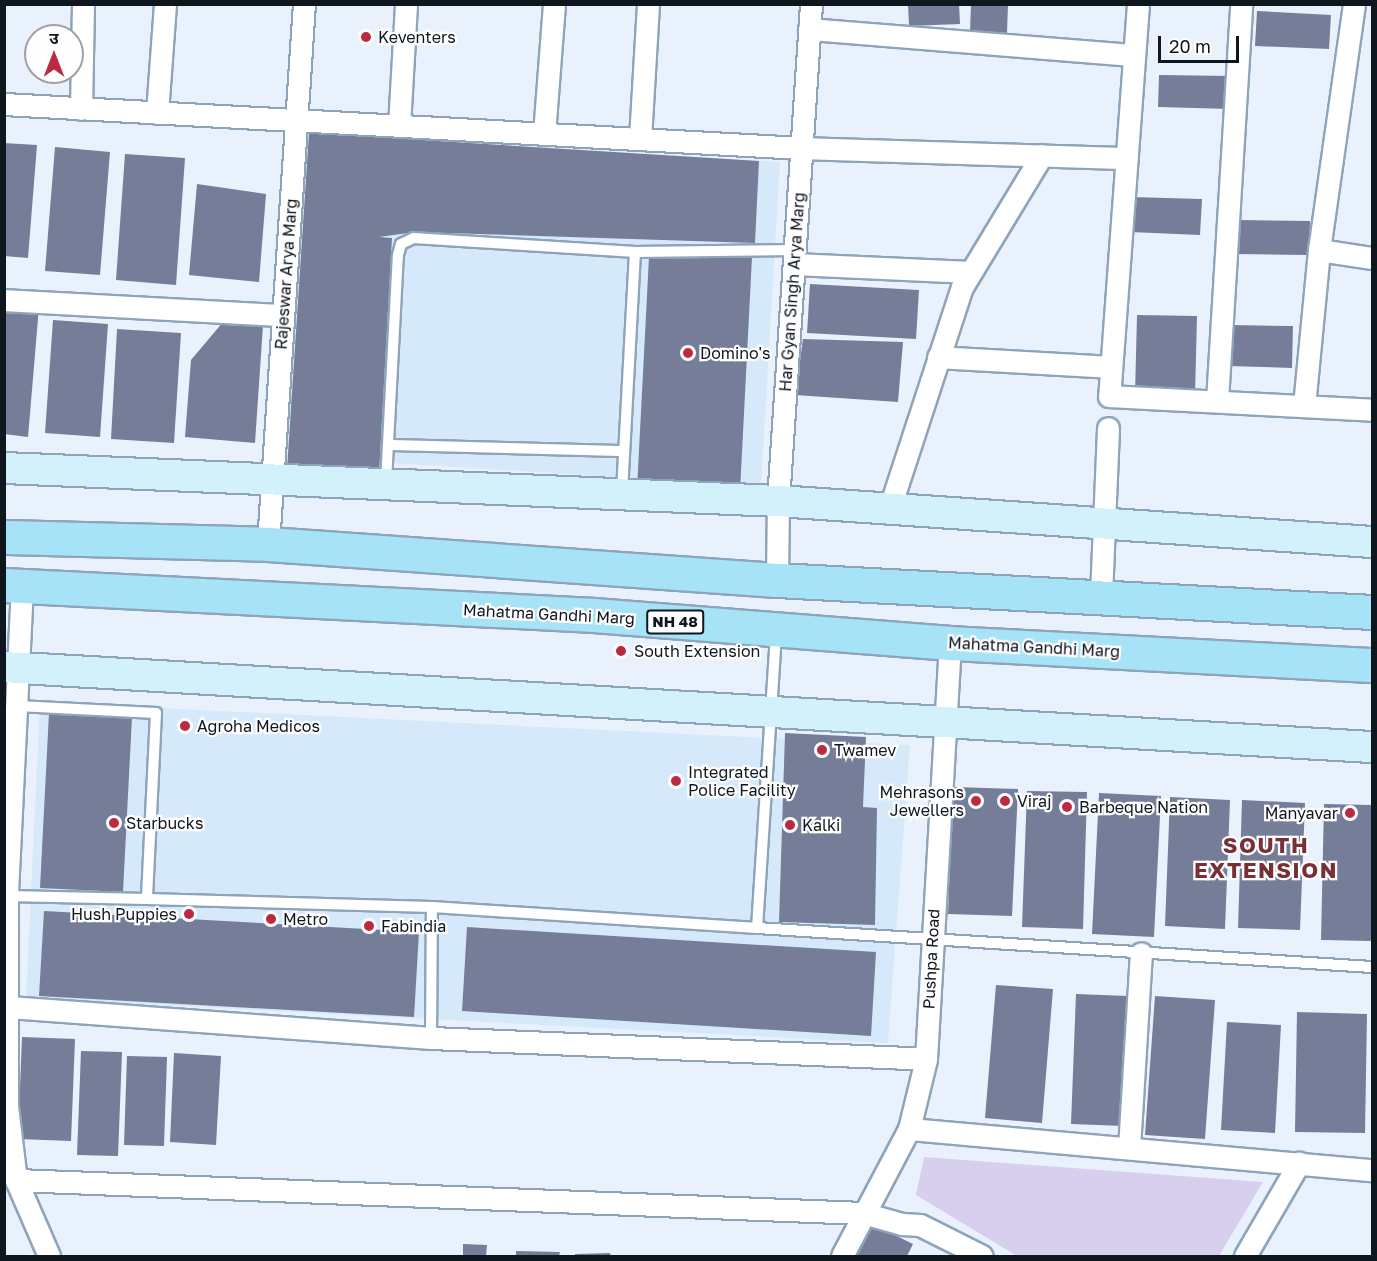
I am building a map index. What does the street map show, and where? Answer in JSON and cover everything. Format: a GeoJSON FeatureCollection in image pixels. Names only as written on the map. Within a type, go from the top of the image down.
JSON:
{"type":"FeatureCollection","features":[{"type":"Feature","properties":{"kind":"main road"},"geometry":{"type":"LineString","coordinates":[[4,537],[268,544],[777,580],[1363,608]]}},
{"type":"Feature","properties":{"kind":"main road","name":"Mahatma Gandhi Marg"},"geometry":{"type":"LineString","coordinates":[[13,586],[594,615],[950,643],[1364,668]]}},
{"type":"Feature","properties":{"kind":"street"},"geometry":{"type":"LineString","coordinates":[[81,109],[83,4]]}},
{"type":"Feature","properties":{"kind":"street"},"geometry":{"type":"LineString","coordinates":[[157,113],[165,4]]}},
{"type":"Feature","properties":{"kind":"street","name":"Rajeswar Arya Marg"},"geometry":{"type":"LineString","coordinates":[[268,544],[304,4]]}},
{"type":"Feature","properties":{"kind":"street"},"geometry":{"type":"LineString","coordinates":[[399,126],[406,4]]}},
{"type":"Feature","properties":{"kind":"street"},"geometry":{"type":"LineString","coordinates":[[544,134],[554,4]]}},
{"type":"Feature","properties":{"kind":"street"},"geometry":{"type":"LineString","coordinates":[[640,139],[648,4]]}},
{"type":"Feature","properties":{"kind":"street","name":"Har Gyan Singh Arya Marg"},"geometry":{"type":"LineString","coordinates":[[777,580],[778,501],[811,4]]}},
{"type":"Feature","properties":{"kind":"street"},"geometry":{"type":"LineString","coordinates":[[1138,4],[1109,396],[1372,410]]}},
{"type":"Feature","properties":{"kind":"street"},"geometry":{"type":"LineString","coordinates":[[1217,401],[1241,4]]}},
{"type":"Feature","properties":{"kind":"street"},"geometry":{"type":"LineString","coordinates":[[1304,406],[1319,250],[1354,4]]}},
{"type":"Feature","properties":{"kind":"street"},"geometry":{"type":"LineString","coordinates":[[809,29],[1134,56]]}},
{"type":"Feature","properties":{"kind":"street"},"geometry":{"type":"LineString","coordinates":[[4,104],[802,148],[1127,158]]}},
{"type":"Feature","properties":{"kind":"street"},"geometry":{"type":"LineString","coordinates":[[889,510],[962,287],[1042,155]]}},
{"type":"Feature","properties":{"kind":"street"},"geometry":{"type":"LineString","coordinates":[[1319,250],[1372,258]]}},
{"type":"Feature","properties":{"kind":"street"},"geometry":{"type":"LineString","coordinates":[[795,257],[971,272]]}},
{"type":"Feature","properties":{"kind":"street"},"geometry":{"type":"LineString","coordinates":[[4,300],[283,315]]}},
{"type":"Feature","properties":{"kind":"street"},"geometry":{"type":"LineString","coordinates":[[938,357],[1111,367]]}},
{"type":"Feature","properties":{"kind":"street"},"geometry":{"type":"LineString","coordinates":[[1101,596],[1102,524],[1108,428]]}},
{"type":"Feature","properties":{"kind":"street"},"geometry":{"type":"LineString","coordinates":[[4,468],[778,501],[1372,542]]}},
{"type":"Feature","properties":{"kind":"street"},"geometry":{"type":"LineString","coordinates":[[13,586],[12,667],[17,706],[6,896],[9,1007],[6,1105],[9,1152],[16,1180],[49,1257]]}},
{"type":"Feature","properties":{"kind":"street","name":"Pushpa Road"},"geometry":{"type":"LineString","coordinates":[[842,1257],[909,1129],[926,1059],[943,720],[950,643]]}},
{"type":"Feature","properties":{"kind":"street"},"geometry":{"type":"LineString","coordinates":[[12,667],[1372,747]]}},
{"type":"Feature","properties":{"kind":"street"},"geometry":{"type":"LineString","coordinates":[[1129,1148],[1142,953]]}},
{"type":"Feature","properties":{"kind":"street"},"geometry":{"type":"LineString","coordinates":[[9,1007],[430,1038],[926,1059]]}},
{"type":"Feature","properties":{"kind":"street"},"geometry":{"type":"LineString","coordinates":[[909,1129],[1372,1170]]}},
{"type":"Feature","properties":{"kind":"street"},"geometry":{"type":"LineString","coordinates":[[1245,1257],[1299,1163]]}},
{"type":"Feature","properties":{"kind":"street"},"geometry":{"type":"LineString","coordinates":[[16,1180],[863,1214],[902,1224],[920,1225],[982,1257]]}},
{"type":"Feature","properties":{"kind":"lane"},"geometry":{"type":"LineString","coordinates":[[386,485],[401,244],[414,238],[635,252],[795,257]]}},
{"type":"Feature","properties":{"kind":"lane"},"geometry":{"type":"LineString","coordinates":[[622,495],[635,252]]}},
{"type":"Feature","properties":{"kind":"lane"},"geometry":{"type":"LineString","coordinates":[[388,445],[624,451]]}},
{"type":"Feature","properties":{"kind":"lane"},"geometry":{"type":"LineString","coordinates":[[757,928],[773,710],[776,630]]}},
{"type":"Feature","properties":{"kind":"lane"},"geometry":{"type":"LineString","coordinates":[[17,706],[156,713],[147,899]]}},
{"type":"Feature","properties":{"kind":"lane"},"geometry":{"type":"LineString","coordinates":[[6,896],[432,907],[1372,968]]}},
{"type":"Feature","properties":{"kind":"lane"},"geometry":{"type":"LineString","coordinates":[[430,1038],[432,907]]}},
{"type":"Feature","properties":{"kind":"shaded area"},"geometry":{"type":"Polygon","coordinates":[[[303,132],[780,162],[761,486],[278,456],[303,132]]]}},
{"type":"Feature","properties":{"kind":"shaded area"},"geometry":{"type":"Polygon","coordinates":[[[40,702],[910,745],[888,1043],[26,998],[40,702]]]}},
{"type":"Feature","properties":{"kind":"shaded area"},"geometry":{"type":"Polygon","coordinates":[[[924,1157],[1263,1182],[1219,1256],[1017,1256],[916,1195],[924,1157]]]}},
{"type":"Feature","properties":{"kind":"building"},"geometry":{"type":"Polygon","coordinates":[[[908,4],[959,4],[960,24],[909,26],[908,4]]]}},
{"type":"Feature","properties":{"kind":"building"},"geometry":{"type":"Polygon","coordinates":[[[971,4],[1008,4],[1007,33],[970,32],[971,4]]]}},
{"type":"Feature","properties":{"kind":"building"},"geometry":{"type":"Polygon","coordinates":[[[1257,11],[1331,15],[1329,49],[1255,46],[1257,11]]]}},
{"type":"Feature","properties":{"kind":"building"},"geometry":{"type":"Polygon","coordinates":[[[1159,75],[1231,76],[1230,109],[1158,107],[1159,75]]]}},
{"type":"Feature","properties":{"kind":"building"},"geometry":{"type":"Polygon","coordinates":[[[309,133],[759,161],[755,243],[415,232],[379,237],[392,238],[379,474],[287,469],[309,133]]]}},
{"type":"Feature","properties":{"kind":"building"},"geometry":{"type":"Polygon","coordinates":[[[4,143],[37,145],[28,258],[4,256],[4,143]]]}},
{"type":"Feature","properties":{"kind":"building"},"geometry":{"type":"Polygon","coordinates":[[[55,147],[110,152],[100,275],[45,271],[55,147]]]}},
{"type":"Feature","properties":{"kind":"building"},"geometry":{"type":"Polygon","coordinates":[[[125,154],[185,158],[176,285],[116,280],[125,154]]]}},
{"type":"Feature","properties":{"kind":"building"},"geometry":{"type":"Polygon","coordinates":[[[197,184],[266,194],[259,282],[189,275],[197,184]]]}},
{"type":"Feature","properties":{"kind":"building"},"geometry":{"type":"Polygon","coordinates":[[[1131,197],[1202,199],[1200,235],[1130,232],[1131,197]]]}},
{"type":"Feature","properties":{"kind":"building"},"geometry":{"type":"Polygon","coordinates":[[[1238,220],[1310,221],[1309,255],[1237,254],[1238,220]]]}},
{"type":"Feature","properties":{"kind":"building"},"geometry":{"type":"Polygon","coordinates":[[[649,257],[752,257],[740,491],[637,489],[649,257]]]}},
{"type":"Feature","properties":{"kind":"building"},"geometry":{"type":"Polygon","coordinates":[[[810,284],[919,290],[916,339],[807,333],[810,284]]]}},
{"type":"Feature","properties":{"kind":"building"},"geometry":{"type":"Polygon","coordinates":[[[4,304],[39,307],[28,437],[4,434],[4,304]]]}},
{"type":"Feature","properties":{"kind":"building"},"geometry":{"type":"Polygon","coordinates":[[[1137,315],[1197,316],[1195,396],[1135,395],[1137,315]]]}},
{"type":"Feature","properties":{"kind":"building"},"geometry":{"type":"Polygon","coordinates":[[[53,320],[108,324],[100,437],[45,433],[53,320]]]}},
{"type":"Feature","properties":{"kind":"building"},"geometry":{"type":"Polygon","coordinates":[[[223,322],[263,325],[255,443],[185,437],[191,360],[223,322]]]}},
{"type":"Feature","properties":{"kind":"building"},"geometry":{"type":"Polygon","coordinates":[[[1230,325],[1293,326],[1292,368],[1229,366],[1230,325]]]}},
{"type":"Feature","properties":{"kind":"building"},"geometry":{"type":"Polygon","coordinates":[[[117,329],[181,333],[174,443],[111,439],[117,329]]]}},
{"type":"Feature","properties":{"kind":"building"},"geometry":{"type":"Polygon","coordinates":[[[803,339],[903,342],[898,402],[795,395],[803,339]]]}},
{"type":"Feature","properties":{"kind":"building"},"geometry":{"type":"Polygon","coordinates":[[[49,713],[132,717],[123,892],[40,888],[49,713]]]}},
{"type":"Feature","properties":{"kind":"building"},"geometry":{"type":"Polygon","coordinates":[[[785,733],[866,737],[863,807],[877,808],[875,925],[779,922],[785,733]]]}},
{"type":"Feature","properties":{"kind":"building"},"geometry":{"type":"Polygon","coordinates":[[[953,787],[1018,789],[1012,916],[948,914],[953,787]]]}},
{"type":"Feature","properties":{"kind":"building"},"geometry":{"type":"Polygon","coordinates":[[[1027,791],[1087,792],[1083,929],[1022,927],[1027,791]]]}},
{"type":"Feature","properties":{"kind":"building"},"geometry":{"type":"Polygon","coordinates":[[[1099,793],[1161,796],[1154,937],[1092,934],[1099,793]]]}},
{"type":"Feature","properties":{"kind":"building"},"geometry":{"type":"Polygon","coordinates":[[[1170,797],[1230,800],[1225,929],[1165,926],[1170,797]]]}},
{"type":"Feature","properties":{"kind":"building"},"geometry":{"type":"Polygon","coordinates":[[[1242,800],[1305,803],[1300,930],[1238,928],[1242,800]]]}},
{"type":"Feature","properties":{"kind":"building"},"geometry":{"type":"Polygon","coordinates":[[[1324,804],[1372,805],[1372,941],[1321,940],[1324,804]]]}},
{"type":"Feature","properties":{"kind":"building"},"geometry":{"type":"Polygon","coordinates":[[[44,911],[419,932],[414,1017],[39,996],[44,911]]]}},
{"type":"Feature","properties":{"kind":"building"},"geometry":{"type":"Polygon","coordinates":[[[467,927],[876,952],[871,1036],[462,1011],[467,927]]]}},
{"type":"Feature","properties":{"kind":"building"},"geometry":{"type":"Polygon","coordinates":[[[996,985],[1053,989],[1042,1123],[985,1118],[996,985]]]}},
{"type":"Feature","properties":{"kind":"building"},"geometry":{"type":"Polygon","coordinates":[[[1076,994],[1128,996],[1124,1126],[1071,1124],[1076,994]]]}},
{"type":"Feature","properties":{"kind":"building"},"geometry":{"type":"Polygon","coordinates":[[[1155,996],[1215,1000],[1205,1139],[1145,1135],[1155,996]]]}},
{"type":"Feature","properties":{"kind":"building"},"geometry":{"type":"Polygon","coordinates":[[[1297,1012],[1367,1014],[1365,1133],[1295,1132],[1297,1012]]]}},
{"type":"Feature","properties":{"kind":"building"},"geometry":{"type":"Polygon","coordinates":[[[1227,1022],[1281,1025],[1275,1133],[1221,1130],[1227,1022]]]}},
{"type":"Feature","properties":{"kind":"building"},"geometry":{"type":"Polygon","coordinates":[[[22,1037],[75,1039],[71,1141],[18,1139],[22,1037]]]}},
{"type":"Feature","properties":{"kind":"building"},"geometry":{"type":"Polygon","coordinates":[[[81,1051],[122,1052],[118,1156],[77,1155],[81,1051]]]}},
{"type":"Feature","properties":{"kind":"building"},"geometry":{"type":"Polygon","coordinates":[[[174,1053],[221,1056],[216,1145],[170,1142],[174,1053]]]}},
{"type":"Feature","properties":{"kind":"building"},"geometry":{"type":"Polygon","coordinates":[[[127,1056],[167,1057],[164,1146],[124,1145],[127,1056]]]}},
{"type":"Feature","properties":{"kind":"building"},"geometry":{"type":"Polygon","coordinates":[[[870,1223],[913,1244],[907,1256],[853,1256],[870,1223]]]}},
{"type":"Feature","properties":{"kind":"building"},"geometry":{"type":"Polygon","coordinates":[[[463,1244],[487,1245],[486,1256],[463,1256],[463,1244]]]}},
{"type":"Feature","properties":{"kind":"building"},"geometry":{"type":"Polygon","coordinates":[[[516,1251],[560,1252],[559,1256],[516,1256],[516,1251]]]}},
{"type":"Feature","properties":{"kind":"building"},"geometry":{"type":"Polygon","coordinates":[[[610,1253],[611,1256],[575,1256],[575,1254],[610,1253]]]}},
{"type":"Feature","properties":{"kind":"place","name":"Keventers"},"geometry":{"type":"Point","coordinates":[366,37]}},
{"type":"Feature","properties":{"kind":"place","name":"Domino's"},"geometry":{"type":"Point","coordinates":[688,353]}},
{"type":"Feature","properties":{"kind":"place","name":"South Extension"},"geometry":{"type":"Point","coordinates":[621,651]}},
{"type":"Feature","properties":{"kind":"place","name":"Agroha Medicos"},"geometry":{"type":"Point","coordinates":[185,726]}},
{"type":"Feature","properties":{"kind":"place","name":"Twamev"},"geometry":{"type":"Point","coordinates":[822,750]}},
{"type":"Feature","properties":{"kind":"place","name":"Integrated Police Facility"},"geometry":{"type":"Point","coordinates":[676,781]}},
{"type":"Feature","properties":{"kind":"place","name":"Mehrasons Jewellers"},"geometry":{"type":"Point","coordinates":[976,801]}},
{"type":"Feature","properties":{"kind":"place","name":"Viraj"},"geometry":{"type":"Point","coordinates":[1005,801]}},
{"type":"Feature","properties":{"kind":"place","name":"Barbeque Nation"},"geometry":{"type":"Point","coordinates":[1067,807]}},
{"type":"Feature","properties":{"kind":"place","name":"Manyavar"},"geometry":{"type":"Point","coordinates":[1350,813]}},
{"type":"Feature","properties":{"kind":"place","name":"Starbucks"},"geometry":{"type":"Point","coordinates":[114,823]}},
{"type":"Feature","properties":{"kind":"place","name":"Kalki"},"geometry":{"type":"Point","coordinates":[790,825]}},
{"type":"Feature","properties":{"kind":"place","name":"Hush Puppies"},"geometry":{"type":"Point","coordinates":[189,914]}},
{"type":"Feature","properties":{"kind":"place","name":"Metro"},"geometry":{"type":"Point","coordinates":[271,919]}},
{"type":"Feature","properties":{"kind":"place","name":"Fabindia"},"geometry":{"type":"Point","coordinates":[369,926]}},
{"type":"Feature","properties":{"kind":"district","name":"SOUTH EXTENSION"},"geometry":{"type":"Point","coordinates":[1266,856]}}]}
